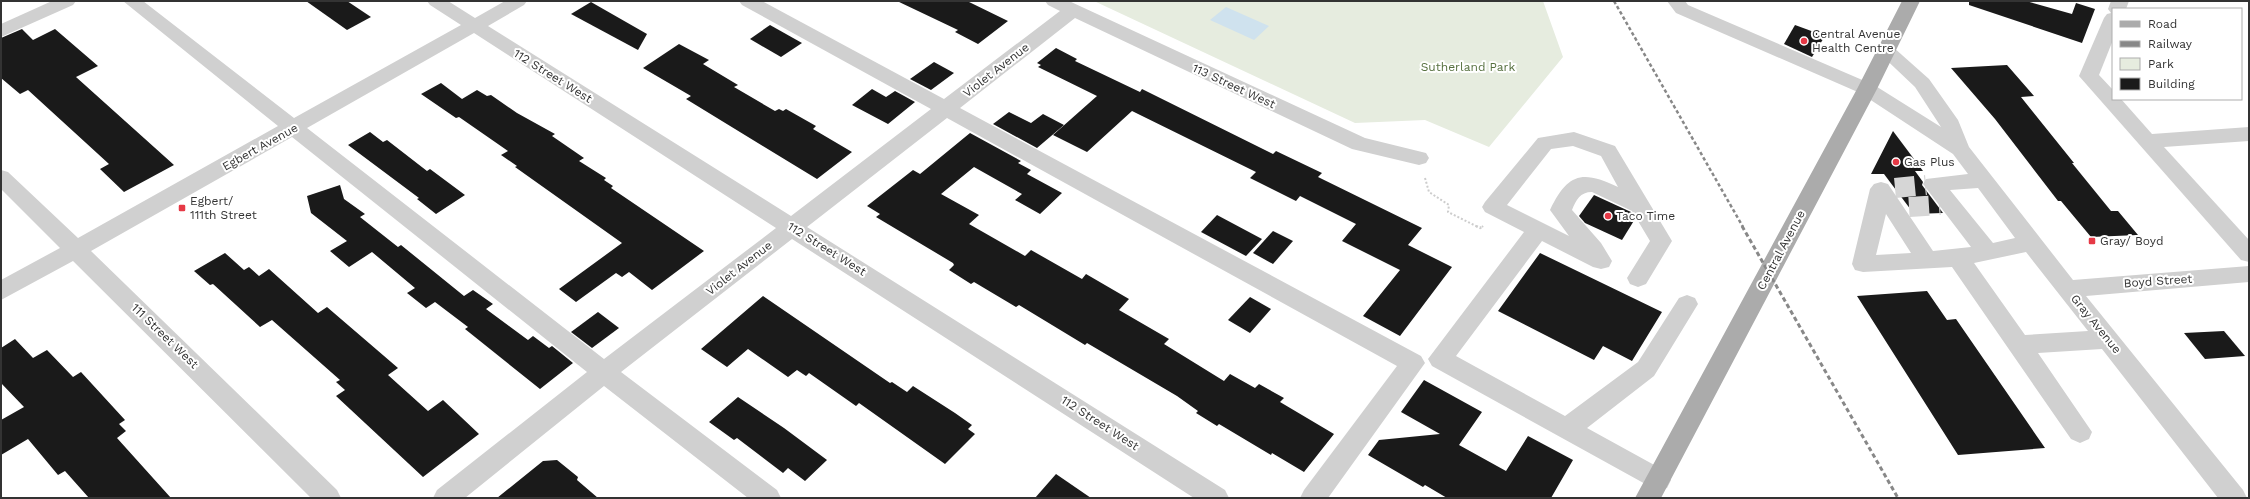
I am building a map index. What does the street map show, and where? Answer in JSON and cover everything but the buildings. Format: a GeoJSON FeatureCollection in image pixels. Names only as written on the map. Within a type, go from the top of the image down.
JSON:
{"type":"FeatureCollection","features":[{"type":"Feature","properties":{"kind":"main road","name":"Central Avenue"},"geometry":{"type":"LineString","coordinates":[[1653,489],[1867,89],[1911,1]]}},
{"type":"Feature","properties":{"kind":"street"},"geometry":{"type":"LineString","coordinates":[[1,31],[67,1]]}},
{"type":"Feature","properties":{"kind":"street"},"geometry":{"type":"LineString","coordinates":[[132,1],[604,372],[768,498]]}},
{"type":"Feature","properties":{"kind":"street","name":"112 Street West"},"geometry":{"type":"LineString","coordinates":[[436,1],[1216,498]]}},
{"type":"Feature","properties":{"kind":"street","name":"Egbert Avenue"},"geometry":{"type":"LineString","coordinates":[[1,291],[518,1]]}},
{"type":"Feature","properties":{"kind":"street"},"geometry":{"type":"LineString","coordinates":[[748,1],[1413,363],[1313,498]]}},
{"type":"Feature","properties":{"kind":"street","name":"113 Street West"},"geometry":{"type":"LineString","coordinates":[[1054,1],[1359,144],[1419,158]]}},
{"type":"Feature","properties":{"kind":"street","name":"Gray Avenue"},"geometry":{"type":"LineString","coordinates":[[1676,1],[1682,9],[1867,89],[1960,149]]}},
{"type":"Feature","properties":{"kind":"street","name":"Violet Avenue"},"geometry":{"type":"LineString","coordinates":[[446,498],[604,372],[946,109],[1072,10]]}},
{"type":"Feature","properties":{"kind":"street"},"geometry":{"type":"LineString","coordinates":[[2112,20],[2089,76],[2249,254]]}},
{"type":"Feature","properties":{"kind":"street","name":"Gray Avenue"},"geometry":{"type":"LineString","coordinates":[[1886,51],[1922,83],[1948,120],[1960,149],[2067,289],[2234,498]]}},
{"type":"Feature","properties":{"kind":"street"},"geometry":{"type":"LineString","coordinates":[[2148,141],[2249,134]]}},
{"type":"Feature","properties":{"kind":"street"},"geometry":{"type":"LineString","coordinates":[[1638,278],[1661,241],[1608,151],[1574,140],[1545,143],[1493,207],[1601,261],[1591,243],[1569,225],[1561,210],[1568,195],[1579,185],[1594,184],[1639,205]]}},
{"type":"Feature","properties":{"kind":"street","name":"111 Street West"},"geometry":{"type":"LineString","coordinates":[[1,177],[74,250],[201,371],[328,498]]}},
{"type":"Feature","properties":{"kind":"street"},"geometry":{"type":"LineString","coordinates":[[1984,180],[1929,185],[1944,204],[1987,251]]}},
{"type":"Feature","properties":{"kind":"street"},"geometry":{"type":"LineString","coordinates":[[1927,260],[1894,198],[1863,264],[1927,260],[1958,258],[2031,243]]}},
{"type":"Feature","properties":{"kind":"street"},"geometry":{"type":"LineString","coordinates":[[1538,230],[1440,359],[1568,428],[1653,489]]}},
{"type":"Feature","properties":{"kind":"street"},"geometry":{"type":"LineString","coordinates":[[1958,258],[2080,432]]}},
{"type":"Feature","properties":{"kind":"street","name":"Boyd Street"},"geometry":{"type":"LineString","coordinates":[[2067,289],[2249,274]]}},
{"type":"Feature","properties":{"kind":"street"},"geometry":{"type":"LineString","coordinates":[[1568,428],[1646,369],[1687,304]]}},
{"type":"Feature","properties":{"kind":"street"},"geometry":{"type":"LineString","coordinates":[[2019,344],[2107,338]]}},
{"type":"Feature","properties":{"kind":"path"},"geometry":{"type":"LineString","coordinates":[[1429,192],[1449,205],[1448,212]]}},
{"type":"Feature","properties":{"kind":"green space","name":"Sutherland Park"},"geometry":{"type":"Polygon","coordinates":[[[1094,1],[1543,1],[1563,57],[1489,147],[1425,120],[1355,123],[1094,1]]]}},
{"type":"Feature","properties":{"kind":"water"},"geometry":{"type":"Polygon","coordinates":[[[1226,7],[1269,26],[1254,40],[1210,20],[1226,7]]]}},
{"type":"Feature","properties":{"kind":"tunnel"},"geometry":{"type":"LineString","coordinates":[[1895,188],[1926,185]]}},
{"type":"Feature","properties":{"kind":"tunnel"},"geometry":{"type":"LineString","coordinates":[[1909,207],[1940,205]]}},
{"type":"Feature","properties":{"kind":"railway"},"geometry":{"type":"LineString","coordinates":[[1614,1],[1743,227]]}},
{"type":"Feature","properties":{"kind":"railway"},"geometry":{"type":"LineString","coordinates":[[1742,226],[1898,498]]}},
{"type":"Feature","properties":{"kind":"place","name":"Central Avenue Health Centre"},"geometry":{"type":"Point","coordinates":[1804,41]}},
{"type":"Feature","properties":{"kind":"place","name":"Gas Plus"},"geometry":{"type":"Point","coordinates":[1896,162]}},
{"type":"Feature","properties":{"kind":"place","name":"Egbert/ 111th Street"},"geometry":{"type":"Point","coordinates":[182,208]}},
{"type":"Feature","properties":{"kind":"place","name":"Taco Time"},"geometry":{"type":"Point","coordinates":[1608,216]}},
{"type":"Feature","properties":{"kind":"place","name":"Gray/ Boyd"},"geometry":{"type":"Point","coordinates":[2092,241]}}]}
